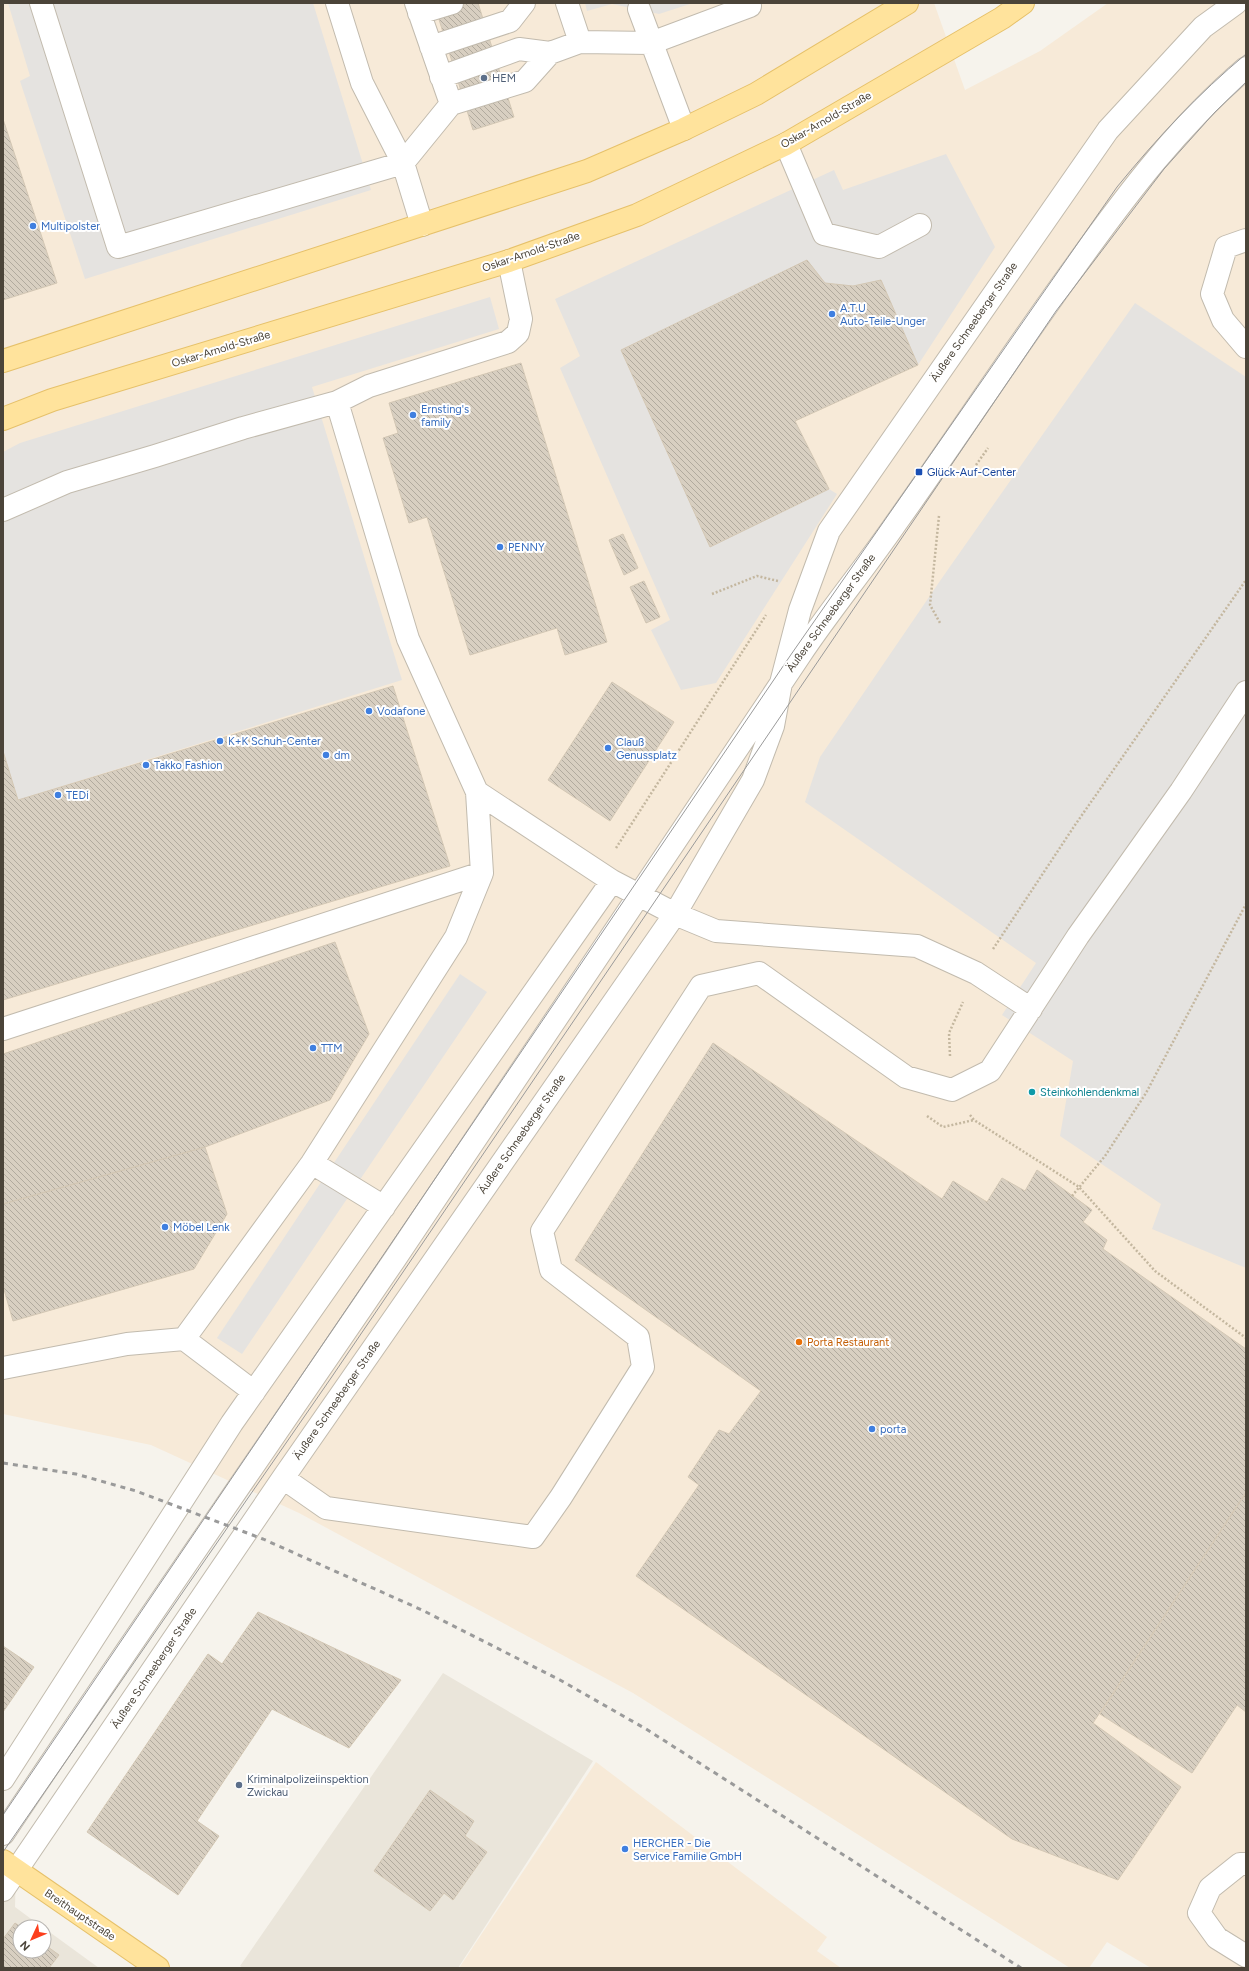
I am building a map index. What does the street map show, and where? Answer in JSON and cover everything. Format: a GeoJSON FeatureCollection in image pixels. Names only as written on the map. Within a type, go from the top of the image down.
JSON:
{"type":"FeatureCollection","features":[{"type":"Feature","properties":{"kind":"main road"},"geometry":{"type":"LineString","coordinates":[[3,361],[587,171],[684,129],[756,94],[907,3]]}},
{"type":"Feature","properties":{"kind":"main road","name":"Oskar-Arnold-Straße"},"geometry":{"type":"LineString","coordinates":[[3,419],[52,400],[509,261],[637,216],[786,144],[1002,18],[1023,3]]}},
{"type":"Feature","properties":{"kind":"main road","name":"Breithauptstraße"},"geometry":{"type":"LineString","coordinates":[[10,1865],[158,1968]]}},
{"type":"Feature","properties":{"kind":"street"},"geometry":{"type":"LineString","coordinates":[[42,3],[118,247],[403,163],[451,104],[525,81],[550,53]]}},
{"type":"Feature","properties":{"kind":"street"},"geometry":{"type":"LineString","coordinates":[[337,3],[362,83],[403,163],[422,225]]}},
{"type":"Feature","properties":{"kind":"street"},"geometry":{"type":"LineString","coordinates":[[451,104],[417,8],[452,3]]}},
{"type":"Feature","properties":{"kind":"street"},"geometry":{"type":"LineString","coordinates":[[431,47],[510,20],[524,3]]}},
{"type":"Feature","properties":{"kind":"street"},"geometry":{"type":"LineString","coordinates":[[567,3],[580,42]]}},
{"type":"Feature","properties":{"kind":"street","name":"Äußere Schneeberger Straße"},"geometry":{"type":"LineString","coordinates":[[3,1890],[10,1865],[283,1478],[675,914],[753,780],[773,726],[781,683],[800,610],[829,531],[1108,130],[1203,27],[1236,3]]}},
{"type":"Feature","properties":{"kind":"street"},"geometry":{"type":"LineString","coordinates":[[441,76],[519,49],[550,53],[580,42],[651,43],[755,4]]}},
{"type":"Feature","properties":{"kind":"street"},"geometry":{"type":"LineString","coordinates":[[639,9],[684,129]]}},
{"type":"Feature","properties":{"kind":"street","name":"Äußere Schneeberger Straße"},"geometry":{"type":"LineString","coordinates":[[3,1834],[95,1700],[164,1595],[400,1251],[802,651],[895,524],[1048,304],[1127,195],[1207,103],[1246,68]]}},
{"type":"Feature","properties":{"kind":"street"},"geometry":{"type":"LineString","coordinates":[[786,144],[824,234],[879,247],[920,225]]}},
{"type":"Feature","properties":{"kind":"street"},"geometry":{"type":"LineString","coordinates":[[1246,240],[1226,247],[1212,294],[1223,320],[1246,347]]}},
{"type":"Feature","properties":{"kind":"street"},"geometry":{"type":"LineString","coordinates":[[3,510],[67,482],[243,428],[337,402],[369,386],[508,342],[518,333],[521,319],[509,261]]}},
{"type":"Feature","properties":{"kind":"street"},"geometry":{"type":"LineString","coordinates":[[184,1339],[312,1163],[456,937],[482,873],[477,792],[408,639],[337,402]]}},
{"type":"Feature","properties":{"kind":"street"},"geometry":{"type":"LineString","coordinates":[[283,1478],[326,1508],[533,1537],[562,1496],[643,1367],[638,1337],[551,1270],[542,1231],[701,986],[759,973],[906,1077],[952,1090],[990,1071],[1078,936],[1176,798],[1246,692]]}},
{"type":"Feature","properties":{"kind":"street"},"geometry":{"type":"LineString","coordinates":[[477,792],[606,877],[675,914],[716,931],[917,946],[976,973],[1031,1009]]}},
{"type":"Feature","properties":{"kind":"street"},"geometry":{"type":"LineString","coordinates":[[3,1029],[482,873]]}},
{"type":"Feature","properties":{"kind":"street"},"geometry":{"type":"LineString","coordinates":[[3,1779],[232,1423],[384,1207],[606,877]]}},
{"type":"Feature","properties":{"kind":"street"},"geometry":{"type":"LineString","coordinates":[[312,1163],[384,1207]]}},
{"type":"Feature","properties":{"kind":"street"},"geometry":{"type":"LineString","coordinates":[[3,1368],[127,1344],[184,1339],[254,1392]]}},
{"type":"Feature","properties":{"kind":"street"},"geometry":{"type":"LineString","coordinates":[[1246,1864],[1240,1864],[1210,1888],[1199,1913],[1218,1938],[1246,1956]]}},
{"type":"Feature","properties":{"kind":"path"},"geometry":{"type":"LineString","coordinates":[[940,512],[930,606],[940,623]]}},
{"type":"Feature","properties":{"kind":"path"},"geometry":{"type":"LineString","coordinates":[[712,594],[757,576],[779,581]]}},
{"type":"Feature","properties":{"kind":"path"},"geometry":{"type":"LineString","coordinates":[[606,877],[769,609]]}},
{"type":"Feature","properties":{"kind":"path"},"geometry":{"type":"LineString","coordinates":[[1072,1196],[1105,1156],[1146,1093],[1246,904]]}},
{"type":"Feature","properties":{"kind":"shaded area","name":"Glück-Auf-Center"},"geometry":{"type":"Polygon","coordinates":[[[3,3],[934,3],[965,90],[1040,51],[1108,3],[1246,3],[1246,1968],[1151,1968],[1107,1942],[1089,1968],[1070,1968],[633,1693],[299,1513],[151,1445],[3,1414],[3,3]]]}},
{"type":"Feature","properties":{"kind":"shaded area"},"geometry":{"type":"Polygon","coordinates":[[[8,3],[313,3],[371,190],[85,279],[20,81],[30,76],[8,3]]]}},
{"type":"Feature","properties":{"kind":"shaded area"},"geometry":{"type":"Polygon","coordinates":[[[585,3],[693,3],[659,14],[612,4],[587,11],[585,3]]]}},
{"type":"Feature","properties":{"kind":"shaded area"},"geometry":{"type":"Polygon","coordinates":[[[946,154],[995,247],[918,365],[881,280],[853,286],[825,283],[807,260],[621,350],[710,547],[829,489],[837,494],[716,683],[681,690],[651,630],[670,620],[560,368],[580,356],[555,299],[834,170],[843,190],[946,154]]]}},
{"type":"Feature","properties":{"kind":"shaded area"},"geometry":{"type":"Polygon","coordinates":[[[490,297],[499,329],[312,387],[402,680],[18,800],[3,751],[3,452],[20,443],[490,297]]]}},
{"type":"Feature","properties":{"kind":"shaded area"},"geometry":{"type":"Polygon","coordinates":[[[1135,303],[1246,377],[1246,1268],[1152,1229],[1161,1204],[1060,1136],[1073,1061],[1002,1015],[1036,963],[805,802],[820,757],[942,578],[1135,303]]]}},
{"type":"Feature","properties":{"kind":"shaded area"},"geometry":{"type":"Polygon","coordinates":[[[460,974],[487,992],[242,1354],[217,1338],[460,974]]]}},
{"type":"Feature","properties":{"kind":"shaded area"},"geometry":{"type":"Polygon","coordinates":[[[443,1673],[593,1761],[458,1968],[243,1968],[240,1966],[443,1673]]]}},
{"type":"Feature","properties":{"kind":"shaded area","name":"HERCHER - Die Service Familie GmbH"},"geometry":{"type":"Polygon","coordinates":[[[596,1762],[827,1937],[817,1951],[841,1968],[459,1968],[596,1762]]]}},
{"type":"Feature","properties":{"kind":"shaded area"},"geometry":{"type":"Polygon","coordinates":[[[16,1870],[15,1907],[31,1919],[12,1919],[12,1959],[52,1959],[52,1934],[99,1968],[3,1968],[3,1890],[16,1870]]]}},
{"type":"Feature","properties":{"kind":"building"},"geometry":{"type":"Polygon","coordinates":[[[434,3],[478,3],[514,117],[473,130],[434,3]]]}},
{"type":"Feature","properties":{"kind":"building"},"geometry":{"type":"Polygon","coordinates":[[[3,119],[57,283],[3,300],[3,119]]]}},
{"type":"Feature","properties":{"kind":"building"},"geometry":{"type":"Polygon","coordinates":[[[807,260],[825,283],[853,286],[881,280],[918,365],[795,421],[829,489],[710,547],[621,350],[807,260]]]}},
{"type":"Feature","properties":{"kind":"building"},"geometry":{"type":"Polygon","coordinates":[[[521,363],[607,642],[565,655],[557,628],[470,655],[427,517],[409,523],[383,438],[398,433],[389,403],[521,363]]]}},
{"type":"Feature","properties":{"kind":"building"},"geometry":{"type":"Polygon","coordinates":[[[623,534],[638,568],[624,575],[609,540],[623,534]]]}},
{"type":"Feature","properties":{"kind":"building"},"geometry":{"type":"Polygon","coordinates":[[[644,581],[660,617],[646,623],[630,587],[644,581]]]}},
{"type":"Feature","properties":{"kind":"building"},"geometry":{"type":"Polygon","coordinates":[[[612,682],[674,722],[610,821],[548,780],[612,682]]]}},
{"type":"Feature","properties":{"kind":"building"},"geometry":{"type":"Polygon","coordinates":[[[393,686],[450,866],[3,1000],[3,751],[18,800],[393,686]]]}},
{"type":"Feature","properties":{"kind":"building"},"geometry":{"type":"Polygon","coordinates":[[[335,942],[369,1034],[330,1100],[205,1147],[3,1204],[3,1054],[335,942]]]}},
{"type":"Feature","properties":{"kind":"building"},"geometry":{"type":"Polygon","coordinates":[[[713,1043],[942,1199],[953,1181],[987,1202],[1002,1178],[1025,1191],[1037,1170],[1092,1210],[1083,1222],[1107,1240],[1103,1249],[1246,1349],[1246,1492],[1093,1723],[1181,1787],[1118,1880],[1012,1839],[636,1576],[699,1485],[688,1477],[719,1430],[729,1434],[761,1391],[575,1260],[713,1043]]]}},
{"type":"Feature","properties":{"kind":"building"},"geometry":{"type":"Polygon","coordinates":[[[205,1147],[227,1214],[194,1269],[13,1321],[3,1286],[3,1204],[205,1147]]]}},
{"type":"Feature","properties":{"kind":"building"},"geometry":{"type":"Polygon","coordinates":[[[1246,1493],[1246,1712],[1237,1705],[1192,1773],[1100,1714],[1246,1493]]]}},
{"type":"Feature","properties":{"kind":"building"},"geometry":{"type":"Polygon","coordinates":[[[258,1612],[401,1680],[349,1748],[272,1709],[197,1821],[219,1836],[178,1895],[87,1832],[208,1654],[222,1664],[258,1612]]]}},
{"type":"Feature","properties":{"kind":"building"},"geometry":{"type":"Polygon","coordinates":[[[3,1646],[34,1667],[3,1712],[3,1646]]]}},
{"type":"Feature","properties":{"kind":"building"},"geometry":{"type":"Polygon","coordinates":[[[430,1790],[474,1821],[465,1836],[487,1852],[453,1900],[444,1893],[430,1911],[374,1871],[430,1790]]]}},
{"type":"Feature","properties":{"kind":"building"},"geometry":{"type":"Polygon","coordinates":[[[12,1927],[12,1959],[52,1959],[52,1950],[59,1955],[49,1968],[3,1968],[3,1939],[12,1927]]]}},
{"type":"Feature","properties":{"kind":"tram line"},"geometry":{"type":"LineString","coordinates":[[3,1815],[790,656],[1117,187],[1178,117],[1228,69],[1246,54]]}},
{"type":"Feature","properties":{"kind":"tram line"},"geometry":{"type":"LineString","coordinates":[[3,1852],[331,1378],[1056,311],[1164,169],[1215,112],[1246,82]]}},
{"type":"Feature","properties":{"kind":"railway"},"geometry":{"type":"LineString","coordinates":[[3,1463],[76,1474],[136,1491],[263,1539],[422,1610],[560,1680],[646,1729],[1021,1968]]}},
{"type":"Feature","properties":{"kind":"place","name":"HEM"},"geometry":{"type":"Point","coordinates":[484,78]}},
{"type":"Feature","properties":{"kind":"place","name":"Multipolster"},"geometry":{"type":"Point","coordinates":[33,226]}},
{"type":"Feature","properties":{"kind":"place","name":"A.T.U Auto-Teile-Unger"},"geometry":{"type":"Point","coordinates":[832,314]}},
{"type":"Feature","properties":{"kind":"place","name":"Ernsting's family"},"geometry":{"type":"Point","coordinates":[413,415]}},
{"type":"Feature","properties":{"kind":"place","name":"Glück-Auf-Center"},"geometry":{"type":"Point","coordinates":[919,472]}},
{"type":"Feature","properties":{"kind":"place","name":"PENNY"},"geometry":{"type":"Point","coordinates":[500,547]}},
{"type":"Feature","properties":{"kind":"place","name":"Vodafone"},"geometry":{"type":"Point","coordinates":[369,711]}},
{"type":"Feature","properties":{"kind":"place","name":"K+K Schuh-Center"},"geometry":{"type":"Point","coordinates":[220,741]}},
{"type":"Feature","properties":{"kind":"place","name":"Clauß Genussplatz"},"geometry":{"type":"Point","coordinates":[608,748]}},
{"type":"Feature","properties":{"kind":"place","name":"dm"},"geometry":{"type":"Point","coordinates":[326,755]}},
{"type":"Feature","properties":{"kind":"place","name":"Takko Fashion"},"geometry":{"type":"Point","coordinates":[146,765]}},
{"type":"Feature","properties":{"kind":"place","name":"TEDi"},"geometry":{"type":"Point","coordinates":[58,795]}},
{"type":"Feature","properties":{"kind":"place","name":"TTM"},"geometry":{"type":"Point","coordinates":[313,1048]}},
{"type":"Feature","properties":{"kind":"place","name":"Steinkohlendenkmal"},"geometry":{"type":"Point","coordinates":[1032,1092]}},
{"type":"Feature","properties":{"kind":"place","name":"Möbel Lenk"},"geometry":{"type":"Point","coordinates":[165,1227]}},
{"type":"Feature","properties":{"kind":"place","name":"Porta Restaurant"},"geometry":{"type":"Point","coordinates":[799,1342]}},
{"type":"Feature","properties":{"kind":"place","name":"porta"},"geometry":{"type":"Point","coordinates":[872,1429]}},
{"type":"Feature","properties":{"kind":"place","name":"Kriminalpolizeiinspektion Zwickau"},"geometry":{"type":"Point","coordinates":[239,1785]}},
{"type":"Feature","properties":{"kind":"place","name":"HERCHER - Die Service Familie GmbH"},"geometry":{"type":"Point","coordinates":[625,1849]}}]}
